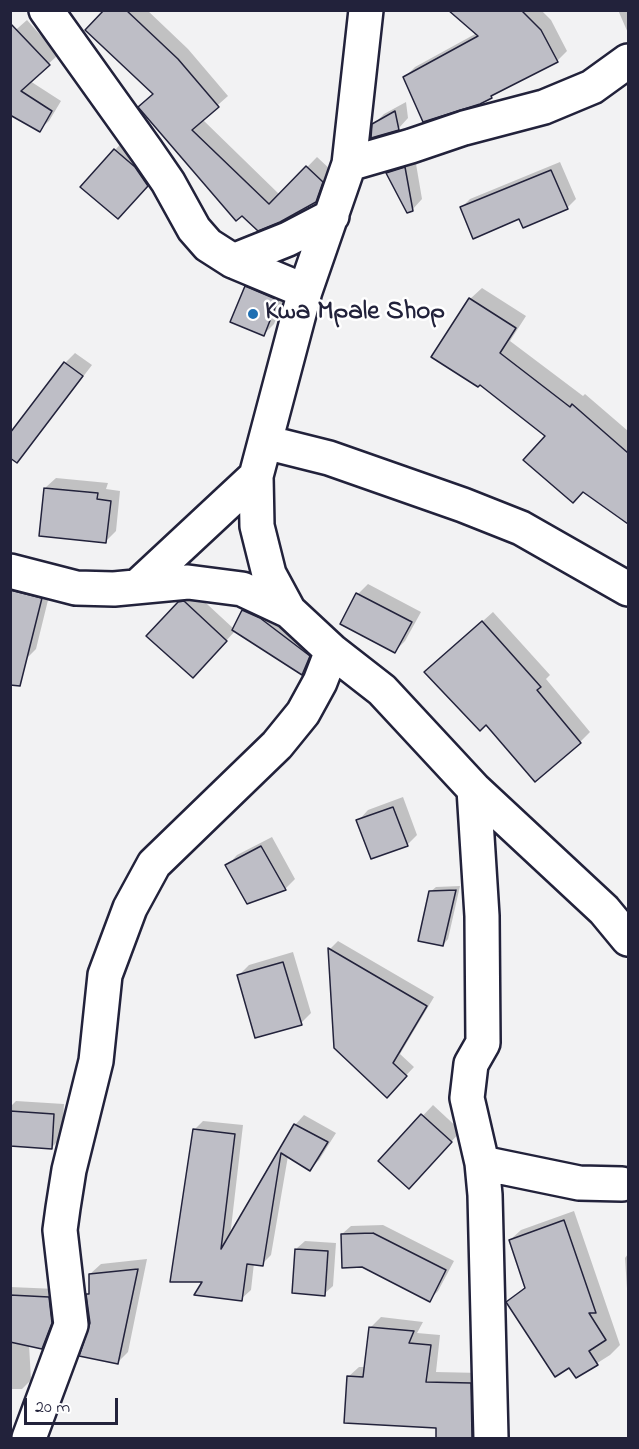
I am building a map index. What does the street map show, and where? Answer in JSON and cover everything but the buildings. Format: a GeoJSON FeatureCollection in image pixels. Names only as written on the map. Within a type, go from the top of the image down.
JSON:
{"type":"FeatureCollection","features":[{"type":"Feature","properties":{"kind":"street"},"geometry":{"type":"LineString","coordinates":[[45,10],[168,182],[194,230],[208,245],[232,261],[305,291]]}},
{"type":"Feature","properties":{"kind":"street"},"geometry":{"type":"LineString","coordinates":[[289,611],[269,574],[257,526],[256,476],[305,291],[349,164],[366,10]]}},
{"type":"Feature","properties":{"kind":"street"},"geometry":{"type":"LineString","coordinates":[[349,164],[464,128],[544,107],[591,87],[628,61]]}},
{"type":"Feature","properties":{"kind":"street"},"geometry":{"type":"LineString","coordinates":[[232,261],[288,239],[332,216]]}},
{"type":"Feature","properties":{"kind":"street"},"geometry":{"type":"LineString","coordinates":[[265,442],[340,462],[512,524],[628,589]]}},
{"type":"Feature","properties":{"kind":"street"},"geometry":{"type":"LineString","coordinates":[[139,585],[256,476]]}},
{"type":"Feature","properties":{"kind":"street"},"geometry":{"type":"LineString","coordinates":[[10,571],[76,588],[114,589],[188,582],[242,589],[289,611],[332,651],[382,690],[474,789],[616,912],[628,939]]}},
{"type":"Feature","properties":{"kind":"street"},"geometry":{"type":"LineString","coordinates":[[29,1438],[71,1325],[60,1230],[63,1208],[69,1170],[96,1061],[105,975],[130,908],[154,864],[278,745],[303,713],[320,682],[332,651]]}},
{"type":"Feature","properties":{"kind":"street"},"geometry":{"type":"LineString","coordinates":[[474,789],[483,939],[483,1043],[471,1064],[467,1098],[482,1163],[486,1220],[491,1438]]}},
{"type":"Feature","properties":{"kind":"street"},"geometry":{"type":"LineString","coordinates":[[482,1163],[579,1183],[626,1182]]}},
{"type":"Feature","properties":{"kind":"place","name":"Kwa Mpale Shop"},"geometry":{"type":"Point","coordinates":[253,314]}}]}
